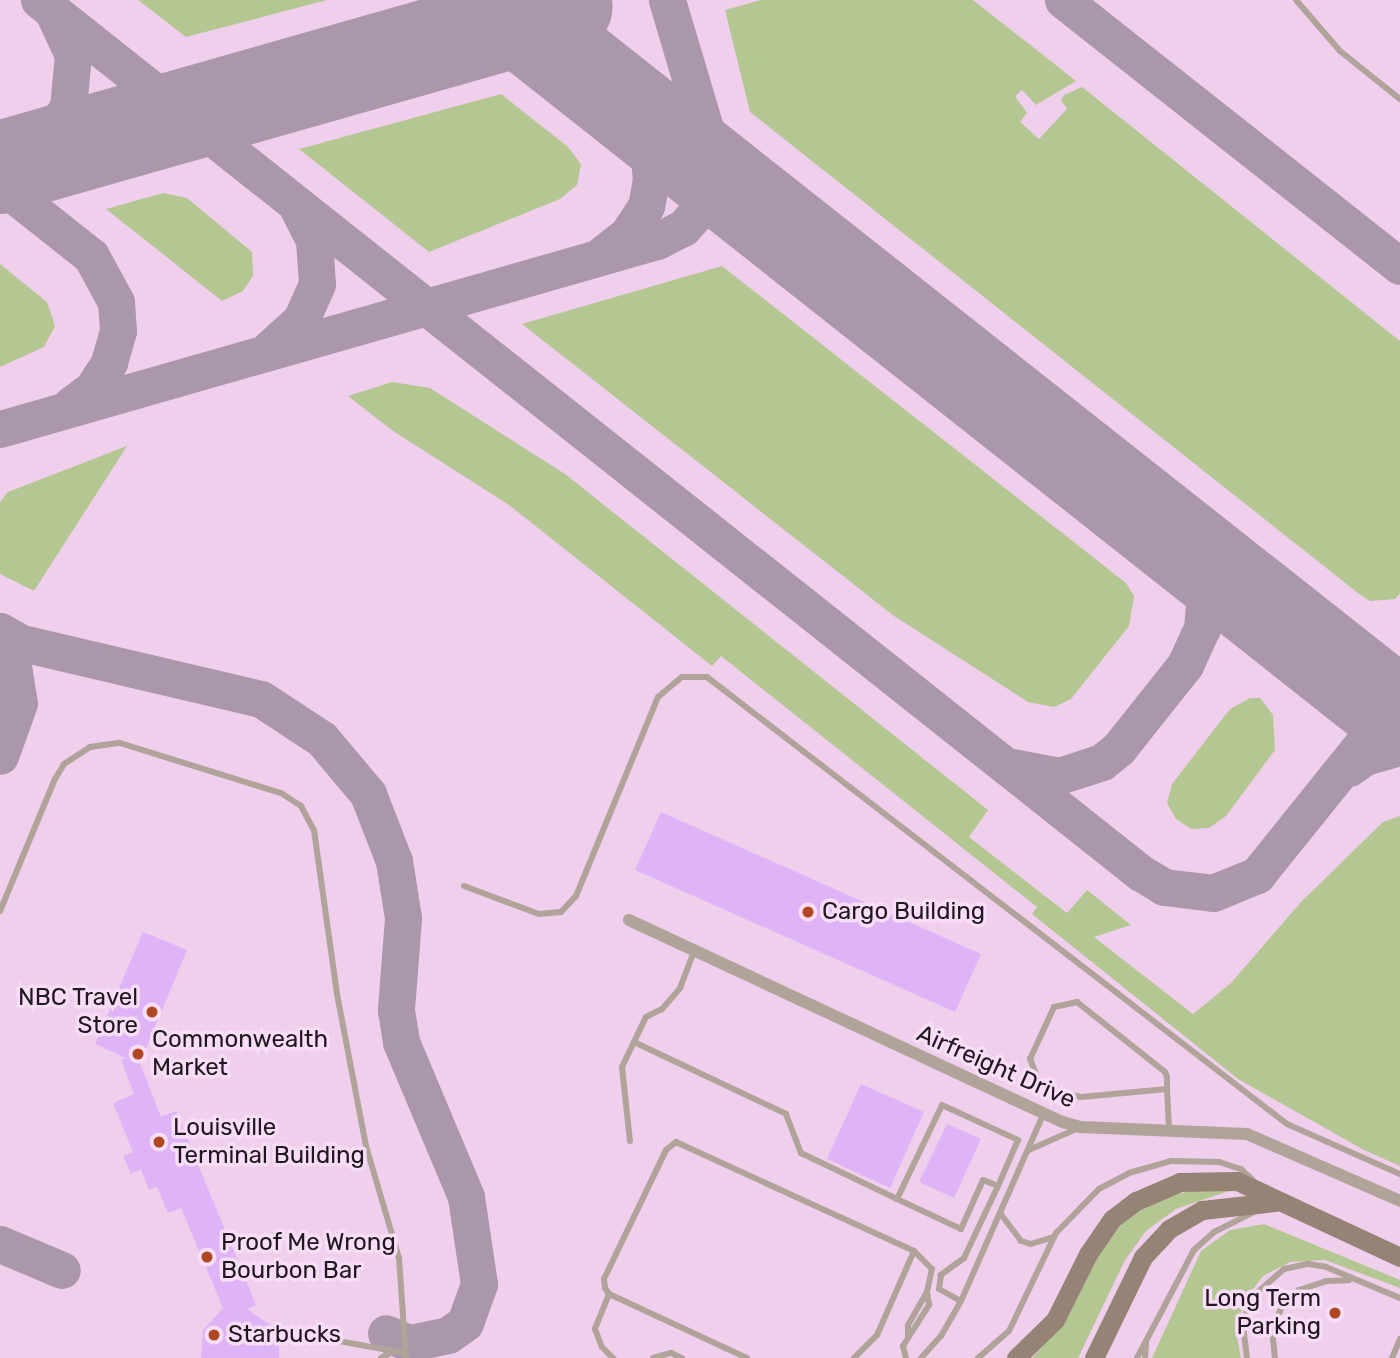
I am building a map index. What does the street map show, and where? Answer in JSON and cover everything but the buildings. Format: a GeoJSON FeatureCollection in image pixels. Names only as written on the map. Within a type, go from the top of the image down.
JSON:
{"type":"FeatureCollection","features":[{"type":"Feature","properties":{"kind":"main road"},"geometry":{"type":"LineString","coordinates":[[1016,1358],[1055,1320],[1101,1233],[1136,1200],[1157,1189],[1205,1179],[1237,1181],[1276,1202],[1400,1256]]}},
{"type":"Feature","properties":{"kind":"main road"},"geometry":{"type":"LineString","coordinates":[[1094,1358],[1143,1256],[1169,1229],[1210,1208],[1276,1202]]}},
{"type":"Feature","properties":{"kind":"street","name":"Airfreight Drive"},"geometry":{"type":"LineString","coordinates":[[629,920],[1081,1128],[1169,1129],[1247,1134],[1400,1201]]}},
{"type":"Feature","properties":{"kind":"lane"},"geometry":{"type":"LineString","coordinates":[[1296,0],[1340,51],[1400,99]]}},
{"type":"Feature","properties":{"kind":"lane"},"geometry":{"type":"LineString","coordinates":[[464,886],[539,914],[561,912],[576,896],[659,696],[682,677],[707,677],[1287,1124],[1400,1174]]}},
{"type":"Feature","properties":{"kind":"lane"},"geometry":{"type":"LineString","coordinates":[[0,911],[55,779],[64,764],[90,747],[120,743],[281,793],[301,807],[314,830],[337,994],[366,1146],[399,1258],[406,1356],[394,1351],[289,1332]]}},
{"type":"Feature","properties":{"kind":"lane"},"geometry":{"type":"LineString","coordinates":[[630,1141],[622,1067],[646,1017],[662,1009],[680,988],[694,951]]}},
{"type":"Feature","properties":{"kind":"lane"},"geometry":{"type":"LineString","coordinates":[[1167,1089],[1080,1097],[1065,1094],[1039,1082],[1030,1059],[1054,1007],[1077,1002],[1160,1065],[1167,1089],[1169,1129]]}},
{"type":"Feature","properties":{"kind":"lane"},"geometry":{"type":"LineString","coordinates":[[634,1042],[786,1114],[802,1153],[961,1229],[983,1180],[998,1186]]}},
{"type":"Feature","properties":{"kind":"lane"},"geometry":{"type":"LineString","coordinates":[[897,1199],[942,1105],[1018,1140],[964,1258],[941,1275],[939,1289],[961,1301]]}},
{"type":"Feature","properties":{"kind":"lane"},"geometry":{"type":"LineString","coordinates":[[921,1358],[941,1336],[961,1301],[1044,1113]]}},
{"type":"Feature","properties":{"kind":"lane"},"geometry":{"type":"LineString","coordinates":[[1027,1151],[1081,1128]]}},
{"type":"Feature","properties":{"kind":"lane"},"geometry":{"type":"LineString","coordinates":[[613,1358],[602,1347],[595,1329],[609,1294],[604,1279],[666,1150],[676,1142],[914,1251],[932,1269],[927,1292],[929,1305],[903,1346],[906,1358]]}},
{"type":"Feature","properties":{"kind":"lane"},"geometry":{"type":"LineString","coordinates":[[978,1358],[1009,1331],[1054,1237],[1099,1189],[1129,1172],[1171,1160],[1197,1160],[1241,1169],[1276,1202],[1214,1232],[1194,1250],[1137,1358]]}},
{"type":"Feature","properties":{"kind":"lane"},"geometry":{"type":"LineString","coordinates":[[1000,1213],[1021,1241],[1031,1244],[1054,1237]]}},
{"type":"Feature","properties":{"kind":"lane"},"geometry":{"type":"LineString","coordinates":[[854,1358],[877,1335],[914,1251]]}},
{"type":"Feature","properties":{"kind":"lane"},"geometry":{"type":"LineString","coordinates":[[1247,1358],[1243,1324],[1251,1298],[1264,1282],[1284,1269],[1308,1264],[1326,1267],[1351,1280],[1400,1298]]}},
{"type":"Feature","properties":{"kind":"lane"},"geometry":{"type":"LineString","coordinates":[[1275,1358],[1272,1327],[1282,1307],[1299,1290],[1326,1281],[1351,1280]]}},
{"type":"Feature","properties":{"kind":"lane"},"geometry":{"type":"LineString","coordinates":[[609,1294],[747,1358]]}},
{"type":"Feature","properties":{"kind":"lane"},"geometry":{"type":"LineString","coordinates":[[1392,1358],[1400,1339]]}},
{"type":"Feature","properties":{"kind":"lane"},"geometry":{"type":"LineString","coordinates":[[1145,1358],[1146,1342]]}},
{"type":"Feature","properties":{"kind":"lane"},"geometry":{"type":"LineString","coordinates":[[381,1358],[394,1351]]}},
{"type":"Feature","properties":{"kind":"lane"},"geometry":{"type":"LineString","coordinates":[[653,1358],[671,1353],[682,1358]]}},
{"type":"Feature","properties":{"kind":"shaded area"},"geometry":{"type":"Polygon","coordinates":[[[0,0],[1400,0],[1400,1358],[0,1358],[0,0]]]}},
{"type":"Feature","properties":{"kind":"green space"},"geometry":{"type":"Polygon","coordinates":[[[138,0],[327,0],[186,37],[138,0]]]}},
{"type":"Feature","properties":{"kind":"green space"},"geometry":{"type":"Polygon","coordinates":[[[761,0],[973,0],[1076,81],[1036,105],[1022,90],[1015,96],[1027,113],[1020,122],[1039,139],[1067,109],[1061,100],[1064,95],[1082,87],[1400,341],[1400,593],[1395,599],[1370,601],[1358,593],[750,112],[725,10],[761,0]]]}},
{"type":"Feature","properties":{"kind":"green space"},"geometry":{"type":"Polygon","coordinates":[[[501,94],[568,147],[581,164],[577,185],[560,199],[429,252],[299,149],[501,94]]]}},
{"type":"Feature","properties":{"kind":"green space"},"geometry":{"type":"Polygon","coordinates":[[[163,193],[187,198],[252,252],[253,276],[243,291],[222,301],[106,209],[163,193]]]}},
{"type":"Feature","properties":{"kind":"green space"},"geometry":{"type":"Polygon","coordinates":[[[0,264],[47,302],[55,326],[44,347],[0,367],[0,264]]]}},
{"type":"Feature","properties":{"kind":"green space"},"geometry":{"type":"Polygon","coordinates":[[[722,266],[1126,583],[1134,596],[1129,626],[1071,699],[1054,707],[1028,702],[894,616],[522,324],[722,266]]]}},
{"type":"Feature","properties":{"kind":"green space"},"geometry":{"type":"Polygon","coordinates":[[[392,382],[430,388],[565,474],[988,810],[969,837],[1067,913],[1087,890],[1131,925],[1094,937],[1193,1014],[1231,983],[1301,902],[1383,822],[1400,816],[1400,1166],[1364,1150],[1238,1079],[1032,914],[1037,907],[721,656],[712,666],[509,505],[393,431],[348,396],[392,382]]]}},
{"type":"Feature","properties":{"kind":"green space"},"geometry":{"type":"Polygon","coordinates":[[[127,446],[34,591],[0,574],[0,502],[8,492],[127,446]]]}},
{"type":"Feature","properties":{"kind":"green space"},"geometry":{"type":"Polygon","coordinates":[[[1250,698],[1260,698],[1273,715],[1275,750],[1226,816],[1209,828],[1191,829],[1176,819],[1167,803],[1172,784],[1230,709],[1250,698]]]}},
{"type":"Feature","properties":{"kind":"green space"},"geometry":{"type":"Polygon","coordinates":[[[1192,1191],[1229,1191],[1176,1209],[1146,1231],[1125,1260],[1078,1358],[1032,1358],[1060,1327],[1101,1251],[1128,1216],[1161,1197],[1192,1191]]]}},
{"type":"Feature","properties":{"kind":"green space"},"geometry":{"type":"Polygon","coordinates":[[[1264,1224],[1400,1280],[1400,1288],[1325,1260],[1290,1262],[1263,1276],[1244,1301],[1236,1332],[1241,1358],[1152,1358],[1201,1251],[1230,1230],[1264,1224]]]}},
{"type":"Feature","properties":{"kind":"taxiway"},"geometry":{"type":"LineString","coordinates":[[39,0],[1141,873],[1164,887],[1213,893],[1257,875],[1400,697]]}},
{"type":"Feature","properties":{"kind":"taxiway"},"geometry":{"type":"LineString","coordinates":[[462,31],[569,0]]}},
{"type":"Feature","properties":{"kind":"taxiway"},"geometry":{"type":"LineString","coordinates":[[0,429],[657,241],[683,228],[700,209],[713,172],[711,148],[667,0]]}},
{"type":"Feature","properties":{"kind":"taxiway"},"geometry":{"type":"LineString","coordinates":[[1063,0],[1400,266]]}},
{"type":"Feature","properties":{"kind":"taxiway"},"geometry":{"type":"LineString","coordinates":[[0,163],[28,153],[45,142],[68,107],[73,55],[54,14]]}},
{"type":"Feature","properties":{"kind":"taxiway"},"geometry":{"type":"LineString","coordinates":[[546,43],[627,108],[648,146],[651,179],[646,206],[628,234],[604,253]]}},
{"type":"Feature","properties":{"kind":"taxiway"},"geometry":{"type":"LineString","coordinates":[[35,160],[164,124],[205,134]]}},
{"type":"Feature","properties":{"kind":"taxiway"},"geometry":{"type":"LineString","coordinates":[[0,184],[91,256],[116,302],[118,331],[109,363],[92,389],[71,405]]}},
{"type":"Feature","properties":{"kind":"taxiway"},"geometry":{"type":"LineString","coordinates":[[270,348],[301,320],[317,284],[314,240],[298,208]]}},
{"type":"Feature","properties":{"kind":"taxiway"},"geometry":{"type":"LineString","coordinates":[[1012,767],[1059,776],[1102,762],[1119,748],[1185,665],[1202,628],[1204,603],[1190,556],[1070,454]]}},
{"type":"Feature","properties":{"kind":"taxiway"},"geometry":{"type":"LineString","coordinates":[[0,631],[22,643],[261,699],[322,739],[368,794],[394,861],[403,918],[396,1010],[401,1042],[466,1197],[479,1284],[465,1323],[448,1335],[409,1343],[386,1333]]}},
{"type":"Feature","properties":{"kind":"taxiway"},"geometry":{"type":"LineString","coordinates":[[0,642],[13,666],[19,703],[0,756]]}},
{"type":"Feature","properties":{"kind":"taxiway"},"geometry":{"type":"LineString","coordinates":[[1349,768],[1365,757],[1400,747]]}},
{"type":"Feature","properties":{"kind":"taxiway"},"geometry":{"type":"LineString","coordinates":[[0,1244],[62,1270]]}},
{"type":"Feature","properties":{"kind":"runway"},"geometry":{"type":"LineString","coordinates":[[494,0],[1400,716]]}},
{"type":"Feature","properties":{"kind":"runway"},"geometry":{"type":"LineString","coordinates":[[0,167],[566,6]]}},
{"type":"Feature","properties":{"kind":"place","name":"Cargo Building"},"geometry":{"type":"Point","coordinates":[808,912]}},
{"type":"Feature","properties":{"kind":"place","name":"NBC Travel Store"},"geometry":{"type":"Point","coordinates":[152,1012]}},
{"type":"Feature","properties":{"kind":"place","name":"Commonwealth Market"},"geometry":{"type":"Point","coordinates":[138,1054]}},
{"type":"Feature","properties":{"kind":"place","name":"Louisville Terminal Building"},"geometry":{"type":"Point","coordinates":[159,1142]}},
{"type":"Feature","properties":{"kind":"place","name":"Proof Me Wrong Bourbon Bar"},"geometry":{"type":"Point","coordinates":[207,1257]}},
{"type":"Feature","properties":{"kind":"place","name":"Long Term Parking"},"geometry":{"type":"Point","coordinates":[1335,1313]}},
{"type":"Feature","properties":{"kind":"place","name":"Starbucks"},"geometry":{"type":"Point","coordinates":[214,1335]}}]}
